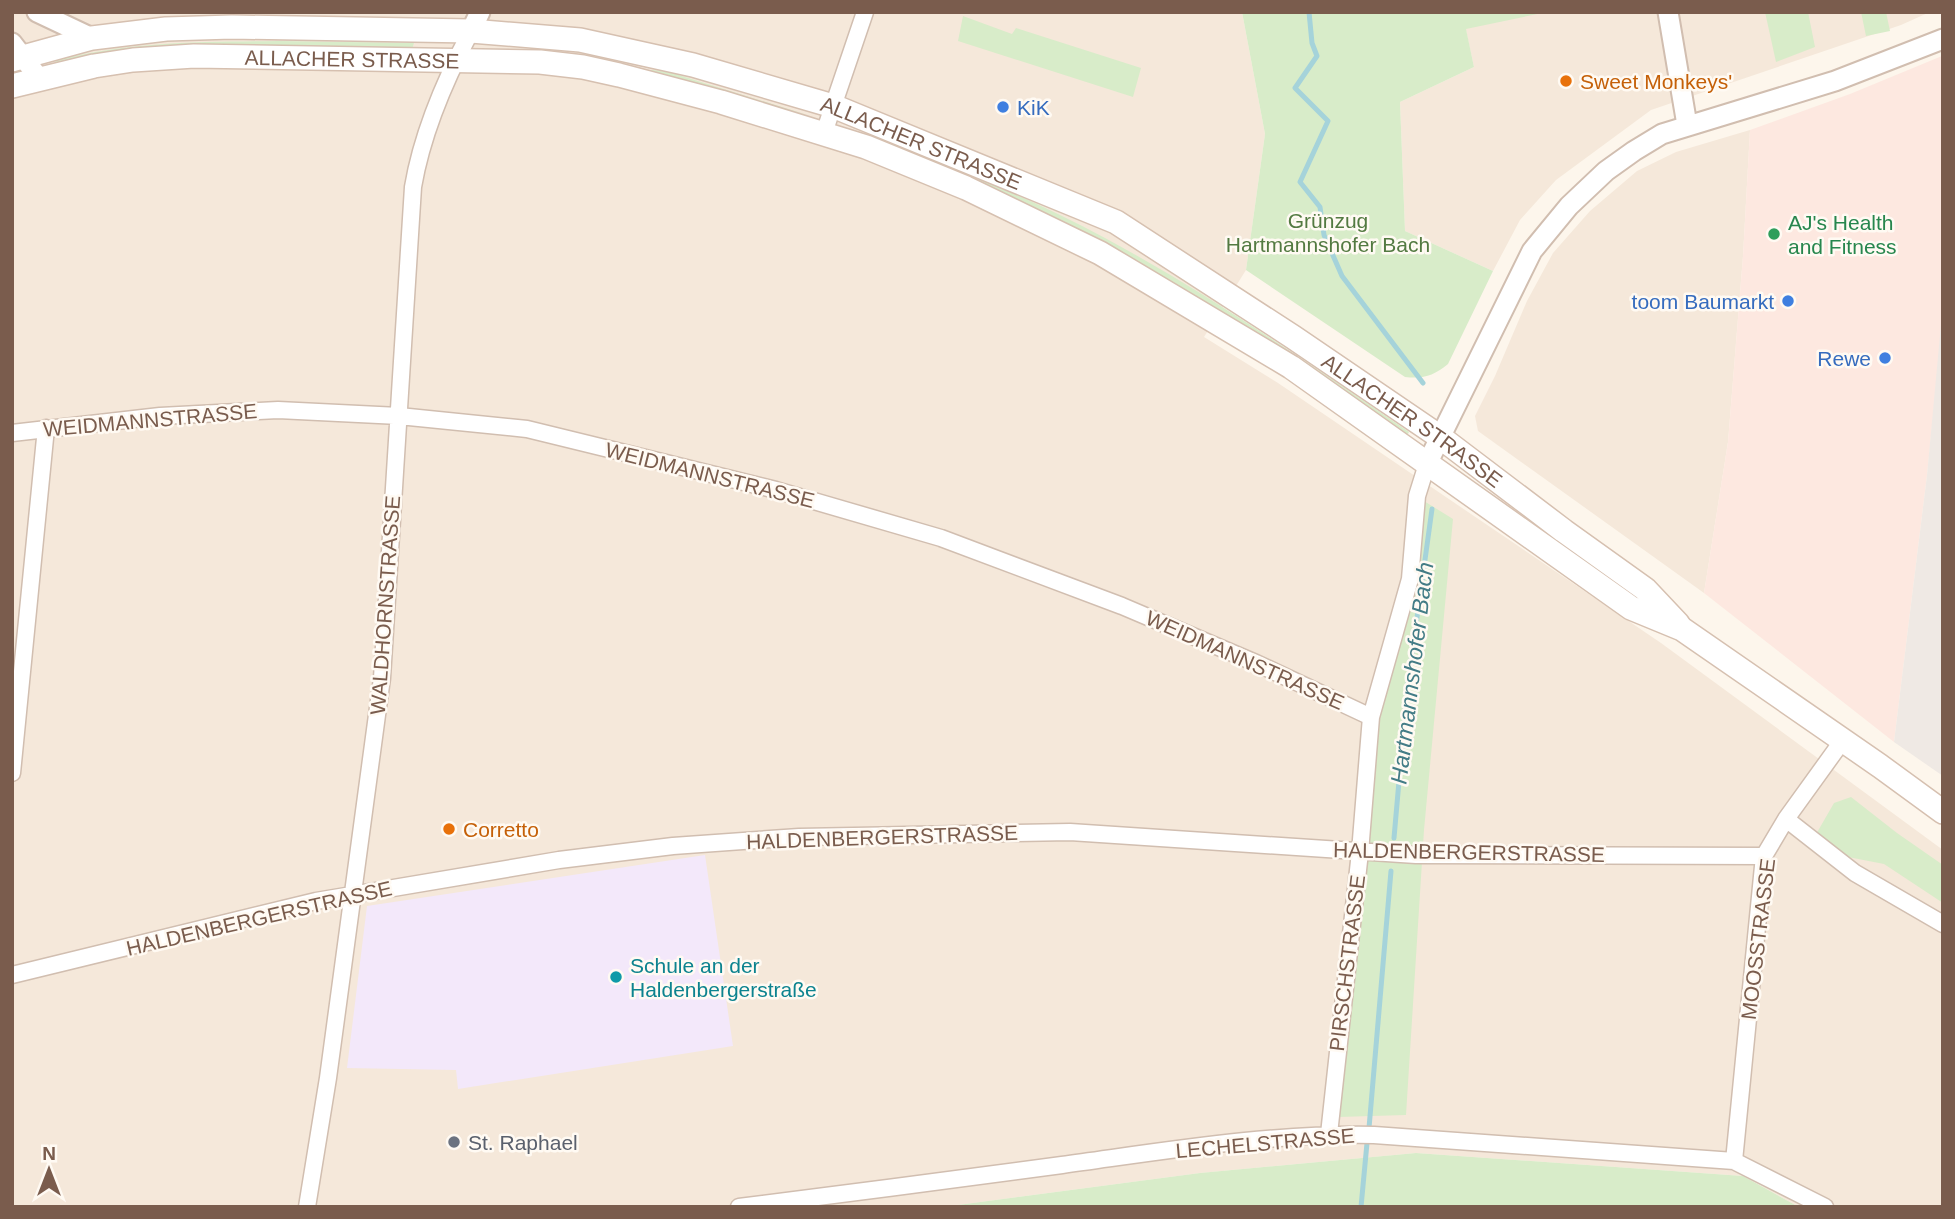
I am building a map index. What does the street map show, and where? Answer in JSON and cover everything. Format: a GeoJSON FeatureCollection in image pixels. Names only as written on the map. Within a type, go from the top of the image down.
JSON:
{"type":"FeatureCollection","features":[{"type":"Feature","properties":{"kind":"main road","name":"ALLACHER STRASSE"},"geometry":{"type":"LineString","coordinates":[[92,38],[166,29],[476,22],[580,40],[693,65],[832,106],[1115,222],[1293,337],[1440,437],[1645,589],[1682,629]]}},
{"type":"Feature","properties":{"kind":"main road"},"geometry":{"type":"LineString","coordinates":[[16,53],[92,38]]}},
{"type":"Feature","properties":{"kind":"main road","name":"ALLACHER STRASSE"},"geometry":{"type":"LineString","coordinates":[[12,86],[94,66],[194,56],[540,62],[583,67],[721,102],[866,147],[966,188],[1100,253],[1291,367],[1631,608],[1682,629],[1943,812]]}},
{"type":"Feature","properties":{"kind":"street","name":"ALLACHER STRASSE"},"geometry":{"type":"LineString","coordinates":[[37,12],[49,20],[92,38]]}},
{"type":"Feature","properties":{"kind":"street"},"geometry":{"type":"LineString","coordinates":[[824,133],[866,12]]}},
{"type":"Feature","properties":{"kind":"street"},"geometry":{"type":"LineString","coordinates":[[1668,12],[1687,125]]}},
{"type":"Feature","properties":{"kind":"street","name":"WALDHORNSTRASSE"},"geometry":{"type":"LineString","coordinates":[[307,1207],[328,1077],[382,678],[413,187],[416,169],[446,81],[476,22]]}},
{"type":"Feature","properties":{"kind":"street"},"geometry":{"type":"LineString","coordinates":[[1427,464],[1532,251],[1547,230],[1588,187],[1615,165],[1662,134],[1835,81],[1943,39]]}},
{"type":"Feature","properties":{"kind":"street"},"geometry":{"type":"LineString","coordinates":[[16,53],[39,78]]}},
{"type":"Feature","properties":{"kind":"street","name":"WEIDMANNSTRASSE"},"geometry":{"type":"LineString","coordinates":[[12,433],[160,416],[278,410],[398,416],[527,429],[778,491],[941,538],[1122,606],[1256,663],[1371,717]]}},
{"type":"Feature","properties":{"kind":"street"},"geometry":{"type":"LineString","coordinates":[[12,774],[46,428]]}},
{"type":"Feature","properties":{"kind":"street","name":"PIRSCHSTRASSE"},"geometry":{"type":"LineString","coordinates":[[1328,1134],[1360,852],[1371,717],[1410,579],[1417,496],[1427,464]]}},
{"type":"Feature","properties":{"kind":"street","name":"MOOSSTRASSE"},"geometry":{"type":"LineString","coordinates":[[1734,1161],[1764,856],[1786,819],[1843,740]]}},
{"type":"Feature","properties":{"kind":"street"},"geometry":{"type":"LineString","coordinates":[[1786,819],[1855,873],[1943,925]]}},
{"type":"Feature","properties":{"kind":"street","name":"HALDENBERGERSTRASSE"},"geometry":{"type":"LineString","coordinates":[[12,975],[353,894],[559,860],[673,846],[799,837],[1070,832],[1416,855],[1764,856]]}},
{"type":"Feature","properties":{"kind":"street","name":"LECHELSTRASSE"},"geometry":{"type":"LineString","coordinates":[[739,1207],[1217,1144],[1328,1134],[1734,1161],[1825,1207]]}},
{"type":"Feature","properties":{"kind":"shaded area"},"geometry":{"type":"Polygon","coordinates":[[[12,12],[1242,12],[1265,134],[1246,270],[1204,337],[1278,383],[1661,643],[1943,850],[1943,1207],[1799,1207],[1743,1176],[1416,1153],[1200,1173],[943,1207],[12,1207],[12,12]]]}},
{"type":"Feature","properties":{"kind":"shaded area"},"geometry":{"type":"Polygon","coordinates":[[[1462,12],[1930,12],[1901,25],[1651,110],[1556,180],[1520,220],[1493,271],[1405,231],[1400,102],[1474,67],[1462,12]]]}},
{"type":"Feature","properties":{"kind":"shaded area"},"geometry":{"type":"Polygon","coordinates":[[[1942,56],[1943,303],[1927,475],[1894,742],[1704,593],[1728,442],[1750,130],[1850,94],[1942,56]]]}},
{"type":"Feature","properties":{"kind":"shaded area"},"geometry":{"type":"Polygon","coordinates":[[[1750,130],[1728,442],[1704,593],[1478,431],[1475,416],[1527,301],[1553,253],[1590,211],[1637,171],[1676,152],[1750,130]]]}},
{"type":"Feature","properties":{"kind":"shaded area"},"geometry":{"type":"Polygon","coordinates":[[[1943,303],[1943,776],[1894,742],[1927,475],[1943,303]]]}},
{"type":"Feature","properties":{"kind":"shaded area"},"geometry":{"type":"Polygon","coordinates":[[[705,855],[733,1046],[458,1089],[456,1070],[347,1068],[367,906],[705,855]]]}},
{"type":"Feature","properties":{"kind":"green space","name":"Grünzug Hartmannshofer Bach"},"geometry":{"type":"Polygon","coordinates":[[[1242,12],[1547,12],[1466,29],[1474,67],[1400,102],[1405,231],[1493,271],[1448,364],[1438,371],[1418,378],[1405,377],[1246,270],[1265,134],[1242,12]]]}},
{"type":"Feature","properties":{"kind":"green space"},"geometry":{"type":"Polygon","coordinates":[[[1765,12],[1808,12],[1815,47],[1776,62],[1765,12]]]}},
{"type":"Feature","properties":{"kind":"green space"},"geometry":{"type":"Polygon","coordinates":[[[1861,12],[1886,12],[1890,31],[1866,36],[1861,12]]]}},
{"type":"Feature","properties":{"kind":"green space"},"geometry":{"type":"Polygon","coordinates":[[[963,16],[1012,34],[1016,28],[1141,68],[1133,97],[958,41],[963,16]]]}},
{"type":"Feature","properties":{"kind":"green space"},"geometry":{"type":"Polygon","coordinates":[[[278,41],[414,43],[412,49],[280,45],[257,53],[55,61],[138,46],[278,41]]]}},
{"type":"Feature","properties":{"kind":"green space"},"geometry":{"type":"Polygon","coordinates":[[[654,70],[672,73],[811,116],[670,77],[635,72],[654,70]]]}},
{"type":"Feature","properties":{"kind":"green space"},"geometry":{"type":"Polygon","coordinates":[[[876,137],[992,184],[1105,238],[1222,307],[1297,356],[1409,432],[1407,436],[1258,334],[873,146],[876,137]]]}},
{"type":"Feature","properties":{"kind":"green space"},"geometry":{"type":"Polygon","coordinates":[[[1424,501],[1453,519],[1424,830],[1406,1115],[1338,1117],[1376,717],[1417,577],[1424,501]]]}},
{"type":"Feature","properties":{"kind":"green space"},"geometry":{"type":"Polygon","coordinates":[[[1851,797],[1943,865],[1943,903],[1884,864],[1848,857],[1815,836],[1834,803],[1851,797]]]}},
{"type":"Feature","properties":{"kind":"green space"},"geometry":{"type":"Polygon","coordinates":[[[1416,1153],[1743,1176],[1799,1207],[943,1207],[1200,1173],[1416,1153]]]}},
{"type":"Feature","properties":{"kind":"waterway","name":"Hartmannshofer Bach"},"geometry":{"type":"LineString","coordinates":[[1309,12],[1312,43],[1317,56],[1295,88],[1328,121],[1300,182],[1320,207],[1324,235],[1342,276],[1423,383]]}},
{"type":"Feature","properties":{"kind":"waterway","name":"Hartmannshofer Bach"},"geometry":{"type":"LineString","coordinates":[[1394,838],[1407,690],[1432,509]]}},
{"type":"Feature","properties":{"kind":"waterway","name":"Hartmannshofer Bach"},"geometry":{"type":"LineString","coordinates":[[1369,1128],[1391,871]]}},
{"type":"Feature","properties":{"kind":"waterway","name":"Hartmannshofer Bach"},"geometry":{"type":"LineString","coordinates":[[1361,1207],[1367,1143]]}},
{"type":"Feature","properties":{"kind":"place","name":"Sweet Monkeys'"},"geometry":{"type":"Point","coordinates":[1566,81]}},
{"type":"Feature","properties":{"kind":"place","name":"KiK"},"geometry":{"type":"Point","coordinates":[1003,107]}},
{"type":"Feature","properties":{"kind":"place","name":"AJ's Health and Fitness"},"geometry":{"type":"Point","coordinates":[1774,234]}},
{"type":"Feature","properties":{"kind":"place","name":"toom Baumarkt"},"geometry":{"type":"Point","coordinates":[1788,301]}},
{"type":"Feature","properties":{"kind":"place","name":"Rewe"},"geometry":{"type":"Point","coordinates":[1885,358]}},
{"type":"Feature","properties":{"kind":"place","name":"Corretto"},"geometry":{"type":"Point","coordinates":[449,829]}},
{"type":"Feature","properties":{"kind":"place","name":"Schule an der Haldenbergerstraße"},"geometry":{"type":"Point","coordinates":[616,977]}},
{"type":"Feature","properties":{"kind":"place","name":"St. Raphael"},"geometry":{"type":"Point","coordinates":[454,1142]}}]}
